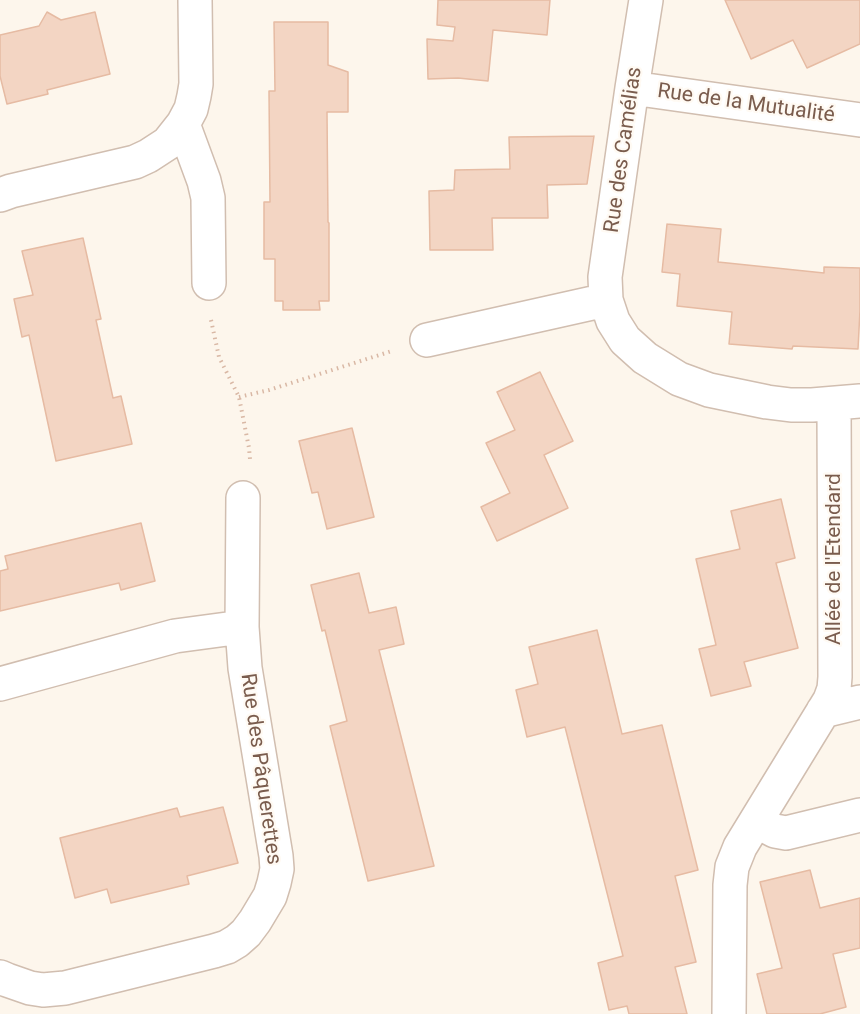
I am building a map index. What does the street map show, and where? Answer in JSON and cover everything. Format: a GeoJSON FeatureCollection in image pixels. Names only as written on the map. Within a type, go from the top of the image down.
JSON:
{"type":"FeatureCollection","features":[{"type":"Feature","properties":{"kind":"street"},"geometry":{"type":"LineString","coordinates":[[0,195],[135,162],[168,143],[191,109],[196,84],[195,0]]}},
{"type":"Feature","properties":{"kind":"street","name":"Rue des Camélias"},"geometry":{"type":"LineString","coordinates":[[606,300],[605,276],[646,0]]}},
{"type":"Feature","properties":{"kind":"street","name":"Rue de la Mutualité"},"geometry":{"type":"LineString","coordinates":[[632,88],[860,120]]}},
{"type":"Feature","properties":{"kind":"street"},"geometry":{"type":"LineString","coordinates":[[183,124],[208,198],[209,283]]}},
{"type":"Feature","properties":{"kind":"street"},"geometry":{"type":"LineString","coordinates":[[427,340],[606,300],[613,321],[625,340],[645,358],[679,379],[709,390],[767,402],[791,405],[847,402]]}},
{"type":"Feature","properties":{"kind":"street","name":"Allée de l'Etendard"},"geometry":{"type":"LineString","coordinates":[[729,1014],[732,867],[740,847],[830,700],[834,689],[847,402]]}},
{"type":"Feature","properties":{"kind":"street","name":"Rue des Pâquerettes"},"geometry":{"type":"LineString","coordinates":[[0,977],[30,988],[43,990],[65,988],[226,947],[246,933],[270,896],[277,869],[276,856],[245,668],[242,627],[243,498]]}},
{"type":"Feature","properties":{"kind":"street"},"geometry":{"type":"LineString","coordinates":[[0,684],[175,636],[242,627]]}},
{"type":"Feature","properties":{"kind":"street"},"geometry":{"type":"LineString","coordinates":[[823,711],[860,702]]}},
{"type":"Feature","properties":{"kind":"street"},"geometry":{"type":"LineString","coordinates":[[756,821],[775,831],[786,833],[860,816]]}},
{"type":"Feature","properties":{"kind":"path"},"geometry":{"type":"LineString","coordinates":[[209,283],[212,325],[219,357],[238,397],[249,448],[250,467],[243,498]]}},
{"type":"Feature","properties":{"kind":"path"},"geometry":{"type":"LineString","coordinates":[[238,397],[269,390],[427,340]]}},
{"type":"Feature","properties":{"kind":"building"},"geometry":{"type":"Polygon","coordinates":[[[438,0],[550,0],[547,35],[493,30],[488,81],[458,78],[428,79],[427,39],[453,41],[455,27],[437,25],[438,0]]]}},
{"type":"Feature","properties":{"kind":"building"},"geometry":{"type":"Polygon","coordinates":[[[725,0],[860,0],[860,44],[807,68],[793,40],[751,59],[725,0]]]}},
{"type":"Feature","properties":{"kind":"building"},"geometry":{"type":"Polygon","coordinates":[[[47,12],[61,20],[95,12],[110,74],[47,90],[48,94],[7,104],[0,76],[0,35],[39,26],[47,12]]]}},
{"type":"Feature","properties":{"kind":"building"},"geometry":{"type":"Polygon","coordinates":[[[274,22],[328,22],[328,65],[348,72],[348,112],[327,112],[329,301],[319,301],[320,310],[283,310],[283,301],[275,301],[275,259],[264,259],[264,202],[270,202],[269,91],[275,91],[274,22]]]}},
{"type":"Feature","properties":{"kind":"building"},"geometry":{"type":"Polygon","coordinates":[[[594,136],[587,184],[547,185],[548,218],[492,218],[493,250],[430,250],[429,191],[454,190],[455,170],[510,169],[509,137],[594,136]]]}},
{"type":"Feature","properties":{"kind":"building"},"geometry":{"type":"Polygon","coordinates":[[[667,224],[721,229],[718,262],[824,273],[824,267],[860,268],[858,349],[793,346],[792,349],[729,344],[732,312],[677,306],[680,274],[662,272],[667,224]]]}},
{"type":"Feature","properties":{"kind":"building"},"geometry":{"type":"Polygon","coordinates":[[[83,238],[101,319],[96,320],[113,398],[121,396],[132,444],[56,461],[29,335],[22,337],[14,299],[33,295],[22,251],[83,238]]]}},
{"type":"Feature","properties":{"kind":"building"},"geometry":{"type":"Polygon","coordinates":[[[540,372],[573,441],[544,455],[568,508],[497,541],[481,507],[510,493],[486,443],[515,430],[497,392],[540,372]]]}},
{"type":"Feature","properties":{"kind":"building"},"geometry":{"type":"Polygon","coordinates":[[[352,428],[374,517],[327,529],[318,492],[312,493],[299,441],[352,428]]]}},
{"type":"Feature","properties":{"kind":"building"},"geometry":{"type":"Polygon","coordinates":[[[781,499],[795,558],[776,563],[798,648],[744,662],[751,686],[711,696],[699,649],[716,645],[696,559],[740,549],[731,511],[781,499]]]}},
{"type":"Feature","properties":{"kind":"building"},"geometry":{"type":"Polygon","coordinates":[[[141,523],[155,581],[121,590],[119,583],[0,611],[0,571],[8,569],[5,556],[141,523]]]}},
{"type":"Feature","properties":{"kind":"building"},"geometry":{"type":"Polygon","coordinates":[[[359,573],[369,613],[396,607],[404,644],[379,650],[434,866],[368,881],[330,726],[347,721],[325,630],[322,631],[311,585],[359,573]]]}},
{"type":"Feature","properties":{"kind":"building"},"geometry":{"type":"Polygon","coordinates":[[[597,630],[622,734],[662,725],[698,870],[675,876],[696,962],[675,967],[687,1014],[629,1014],[627,1006],[609,1010],[598,963],[623,956],[565,727],[527,737],[516,690],[538,684],[529,647],[597,630]]]}},
{"type":"Feature","properties":{"kind":"building"},"geometry":{"type":"Polygon","coordinates":[[[223,807],[238,863],[187,876],[189,884],[111,903],[107,889],[75,898],[60,838],[177,808],[180,817],[223,807]]]}},
{"type":"Feature","properties":{"kind":"building"},"geometry":{"type":"Polygon","coordinates":[[[810,870],[820,908],[860,898],[860,948],[833,954],[846,1007],[820,1014],[767,1014],[757,974],[782,968],[760,882],[810,870]]]}}]}
